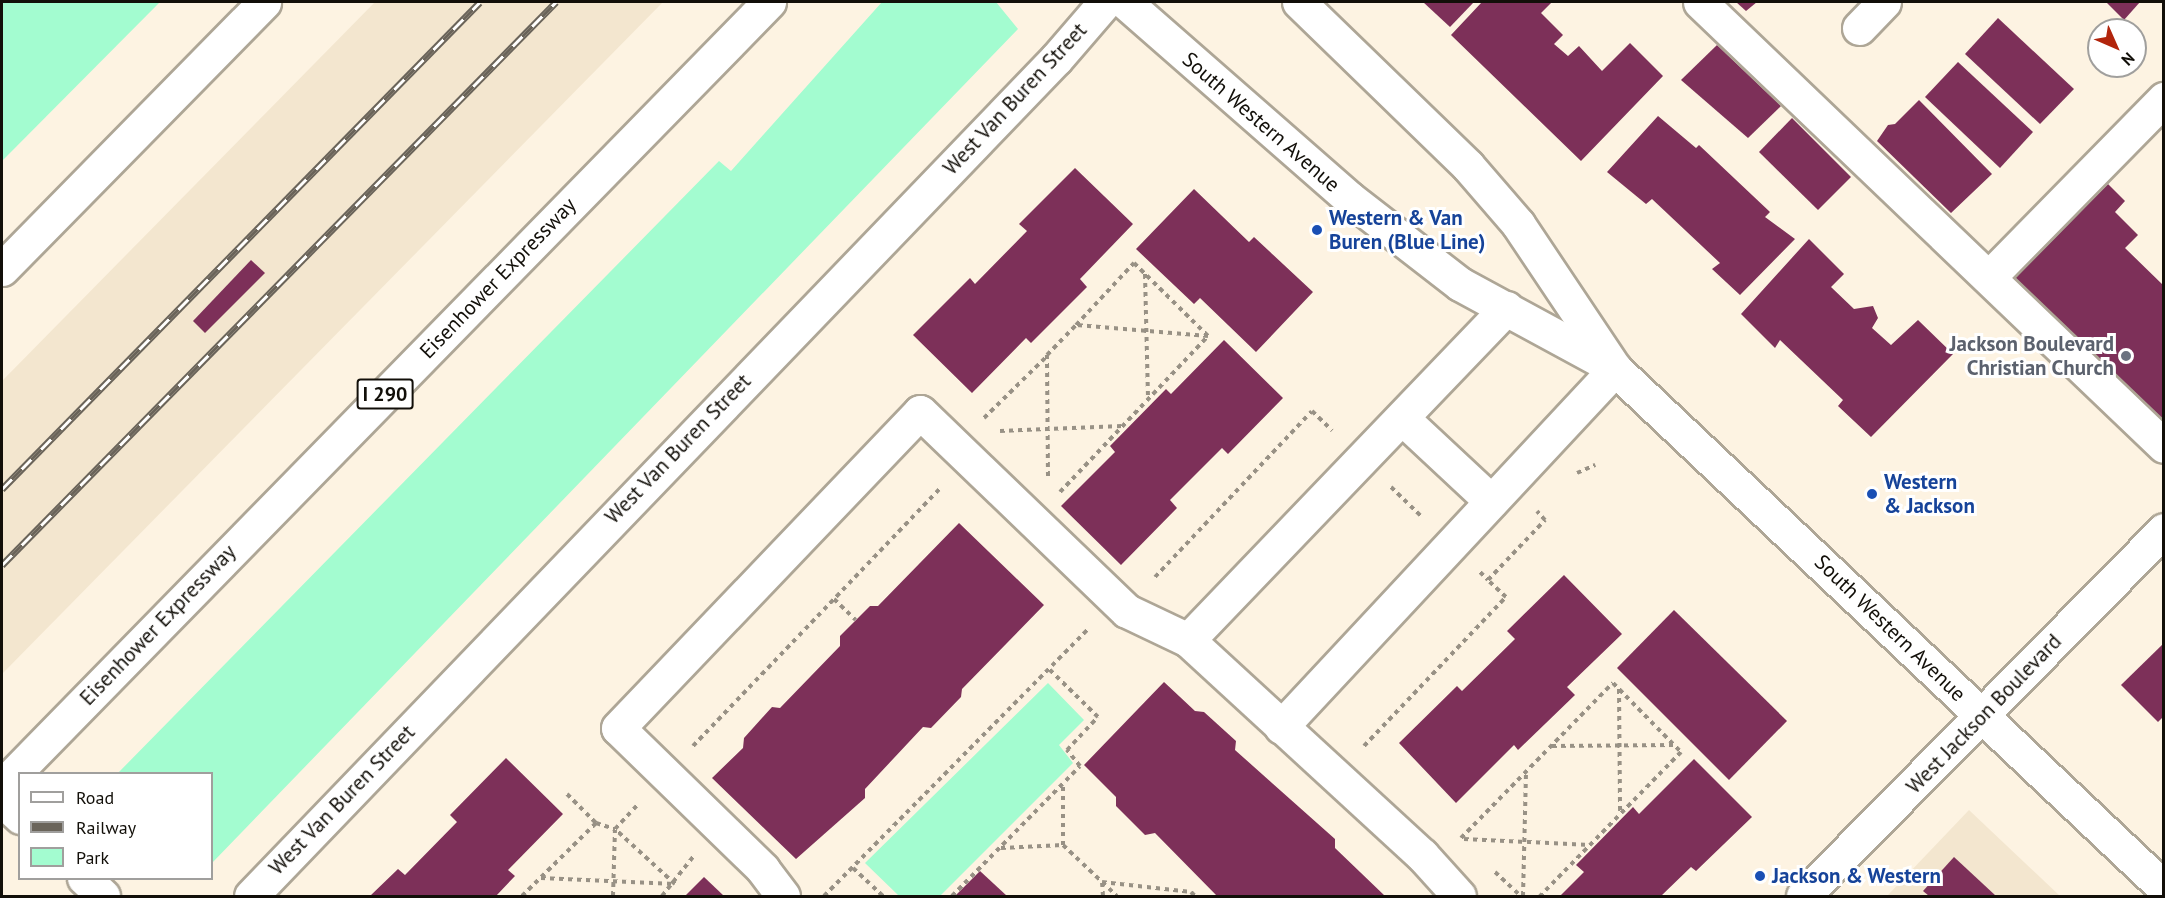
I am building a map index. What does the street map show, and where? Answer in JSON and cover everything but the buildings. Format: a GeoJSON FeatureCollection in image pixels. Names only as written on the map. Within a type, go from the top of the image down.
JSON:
{"type":"FeatureCollection","features":[{"type":"Feature","properties":{"kind":"main road"},"geometry":{"type":"LineString","coordinates":[[2,270],[264,2]]}},
{"type":"Feature","properties":{"kind":"main road","name":"Eisenhower Expressway"},"geometry":{"type":"LineString","coordinates":[[2,786],[769,2]]}},
{"type":"Feature","properties":{"kind":"main road","name":"West Van Buren Street"},"geometry":{"type":"LineString","coordinates":[[250,897],[1056,59],[1105,2]]}},
{"type":"Feature","properties":{"kind":"main road","name":"South Western Avenue"},"geometry":{"type":"LineString","coordinates":[[1125,2],[1348,198],[1460,284],[1615,369]]}},
{"type":"Feature","properties":{"kind":"main road","name":"South Western Avenue"},"geometry":{"type":"LineString","coordinates":[[1299,2],[1468,166],[1511,216],[1615,369],[2163,888]]}},
{"type":"Feature","properties":{"kind":"main road"},"geometry":{"type":"LineString","coordinates":[[1700,2],[2163,446]]}},
{"type":"Feature","properties":{"kind":"main road"},"geometry":{"type":"LineString","coordinates":[[1859,28],[1884,2]]}},
{"type":"Feature","properties":{"kind":"main road"},"geometry":{"type":"LineString","coordinates":[[1989,277],[2163,99]]}},
{"type":"Feature","properties":{"kind":"main road"},"geometry":{"type":"LineString","coordinates":[[1188,640],[1506,308]]}},
{"type":"Feature","properties":{"kind":"main road"},"geometry":{"type":"LineString","coordinates":[[1281,727],[1615,369]]}},
{"type":"Feature","properties":{"kind":"main road"},"geometry":{"type":"LineString","coordinates":[[783,897],[762,869],[618,728],[920,412],[1127,611],[1188,640],[1422,855],[1459,897]]}},
{"type":"Feature","properties":{"kind":"main road"},"geometry":{"type":"LineString","coordinates":[[1402,418],[1491,501]]}},
{"type":"Feature","properties":{"kind":"main road","name":"West Jackson Boulevard"},"geometry":{"type":"LineString","coordinates":[[1803,897],[2163,530]]}},
{"type":"Feature","properties":{"kind":"main road"},"geometry":{"type":"LineString","coordinates":[[2,800],[18,815]]}},
{"type":"Feature","properties":{"kind":"main road"},"geometry":{"type":"LineString","coordinates":[[85,880],[103,897]]}},
{"type":"Feature","properties":{"kind":"path"},"geometry":{"type":"LineString","coordinates":[[1003,438],[984,419],[1134,263],[1208,336]]}},
{"type":"Feature","properties":{"kind":"path"},"geometry":{"type":"LineString","coordinates":[[1145,273],[1148,399]]}},
{"type":"Feature","properties":{"kind":"path"},"geometry":{"type":"LineString","coordinates":[[1076,325],[1208,336]]}},
{"type":"Feature","properties":{"kind":"path"},"geometry":{"type":"LineString","coordinates":[[1056,496],[1208,336]]}},
{"type":"Feature","properties":{"kind":"path"},"geometry":{"type":"LineString","coordinates":[[1040,475],[1048,482],[1047,355]]}},
{"type":"Feature","properties":{"kind":"path"},"geometry":{"type":"LineString","coordinates":[[1146,586],[1312,411],[1506,597],[1363,744],[1371,752]]}},
{"type":"Feature","properties":{"kind":"path"},"geometry":{"type":"LineString","coordinates":[[613,897],[615,830],[665,774],[996,431],[1122,426]]}},
{"type":"Feature","properties":{"kind":"path"},"geometry":{"type":"LineString","coordinates":[[1574,474],[1595,465]]}},
{"type":"Feature","properties":{"kind":"path"},"geometry":{"type":"LineString","coordinates":[[941,488],[950,496]]}},
{"type":"Feature","properties":{"kind":"path"},"geometry":{"type":"LineString","coordinates":[[1488,580],[1545,520],[1533,507]]}},
{"type":"Feature","properties":{"kind":"path"},"geometry":{"type":"LineString","coordinates":[[834,599],[856,620]]}},
{"type":"Feature","properties":{"kind":"path"},"geometry":{"type":"LineString","coordinates":[[815,888],[824,897],[1090,627],[1082,619]]}},
{"type":"Feature","properties":{"kind":"path"},"geometry":{"type":"LineString","coordinates":[[952,897],[1080,766],[1066,750],[1098,717],[1049,669]]}},
{"type":"Feature","properties":{"kind":"path"},"geometry":{"type":"LineString","coordinates":[[1461,839],[1613,683],[1681,752],[1540,897]]}},
{"type":"Feature","properties":{"kind":"path"},"geometry":{"type":"LineString","coordinates":[[1619,689],[1620,814]]}},
{"type":"Feature","properties":{"kind":"path"},"geometry":{"type":"LineString","coordinates":[[1552,746],[1674,744]]}},
{"type":"Feature","properties":{"kind":"path"},"geometry":{"type":"LineString","coordinates":[[1523,897],[1526,772]]}},
{"type":"Feature","properties":{"kind":"path"},"geometry":{"type":"LineString","coordinates":[[1063,785],[1063,845]]}},
{"type":"Feature","properties":{"kind":"path"},"geometry":{"type":"LineString","coordinates":[[541,878],[675,884],[615,830],[596,824],[567,794]]}},
{"type":"Feature","properties":{"kind":"path"},"geometry":{"type":"LineString","coordinates":[[522,897],[596,824]]}},
{"type":"Feature","properties":{"kind":"path"},"geometry":{"type":"LineString","coordinates":[[1452,831],[1461,839],[1590,845]]}},
{"type":"Feature","properties":{"kind":"path"},"geometry":{"type":"LineString","coordinates":[[1000,848],[1063,845],[1117,897]]}},
{"type":"Feature","properties":{"kind":"path"},"geometry":{"type":"LineString","coordinates":[[852,868],[883,897]]}},
{"type":"Feature","properties":{"kind":"path"},"geometry":{"type":"LineString","coordinates":[[1102,882],[1103,897]]}},
{"type":"Feature","properties":{"kind":"path"},"geometry":{"type":"LineString","coordinates":[[1102,882],[1191,892],[1195,897]]}},
{"type":"Feature","properties":{"kind":"shaded area"},"geometry":{"type":"Polygon","coordinates":[[[375,2],[663,2],[2,674],[2,381],[375,2]]]}},
{"type":"Feature","properties":{"kind":"shaded area"},"geometry":{"type":"Polygon","coordinates":[[[1969,810],[2060,896],[1887,896],[1969,810]]]}},
{"type":"Feature","properties":{"kind":"green space"},"geometry":{"type":"Polygon","coordinates":[[[2,2],[160,2],[2,161],[2,2]]]}},
{"type":"Feature","properties":{"kind":"green space"},"geometry":{"type":"Polygon","coordinates":[[[882,2],[996,2],[1018,29],[213,862],[213,772],[119,772],[719,161],[731,171],[882,2]]]}},
{"type":"Feature","properties":{"kind":"green space"},"geometry":{"type":"Polygon","coordinates":[[[1048,683],[1084,720],[1059,745],[1073,763],[940,896],[899,896],[865,863],[1048,683]]]}},
{"type":"Feature","properties":{"kind":"railway"},"geometry":{"type":"LineString","coordinates":[[2,489],[480,2]]}},
{"type":"Feature","properties":{"kind":"railway"},"geometry":{"type":"LineString","coordinates":[[2,565],[556,2]]}},
{"type":"Feature","properties":{"kind":"place","name":"Western & Van Buren (Blue Line)"},"geometry":{"type":"Point","coordinates":[1317,230]}},
{"type":"Feature","properties":{"kind":"place","name":"Jackson Boulevard Christian Church"},"geometry":{"type":"Point","coordinates":[2126,356]}},
{"type":"Feature","properties":{"kind":"place","name":"Western & Jackson"},"geometry":{"type":"Point","coordinates":[1872,494]}},
{"type":"Feature","properties":{"kind":"place","name":"Jackson & Western"},"geometry":{"type":"Point","coordinates":[1760,876]}}]}
